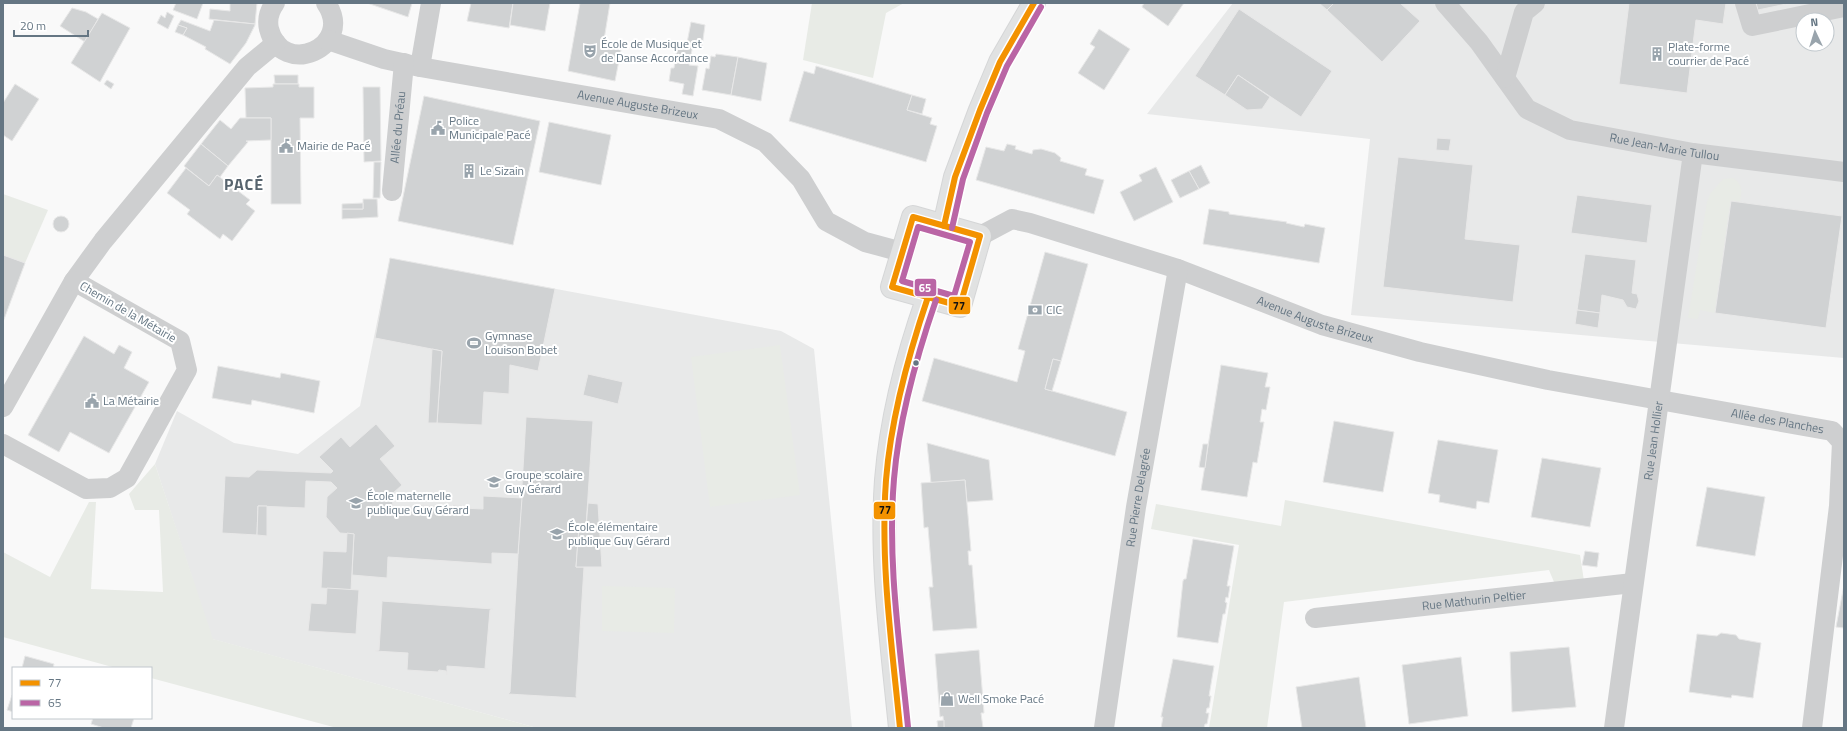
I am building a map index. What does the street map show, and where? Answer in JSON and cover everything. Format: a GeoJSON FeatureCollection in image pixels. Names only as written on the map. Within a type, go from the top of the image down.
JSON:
{"type":"FeatureCollection","features":[{"type":"Feature","properties":{"kind":"street"},"geometry":{"type":"LineString","coordinates":[[275,3],[269,16],[268,26],[270,35],[283,50],[292,54],[303,55],[321,48],[328,40],[332,31],[332,13],[326,3]]}},
{"type":"Feature","properties":{"kind":"street","name":"Allée du Préau"},"geometry":{"type":"LineString","coordinates":[[392,191],[412,65],[431,3]]}},
{"type":"Feature","properties":{"kind":"street"},"geometry":{"type":"LineString","coordinates":[[944,226],[954,177],[980,110],[1000,62],[1034,3]]}},
{"type":"Feature","properties":{"kind":"street","name":"Rue Jean-Marie Tullou"},"geometry":{"type":"LineString","coordinates":[[1445,3],[1479,42],[1527,109],[1570,130],[1693,153],[1844,172]]}},
{"type":"Feature","properties":{"kind":"street"},"geometry":{"type":"LineString","coordinates":[[1505,78],[1524,12],[1535,3]]}},
{"type":"Feature","properties":{"kind":"street"},"geometry":{"type":"LineString","coordinates":[[1745,3],[1752,26],[1844,7]]}},
{"type":"Feature","properties":{"kind":"street","name":"Avenue Auguste Brizeux"},"geometry":{"type":"LineString","coordinates":[[328,40],[384,59],[412,65],[719,119],[765,142],[801,179],[826,221],[865,242],[902,252]]}},
{"type":"Feature","properties":{"kind":"street","name":"Chemin de la Métairie"},"geometry":{"type":"LineString","coordinates":[[3,407],[74,281],[103,241],[247,67],[276,43]]}},
{"type":"Feature","properties":{"kind":"street","name":"Rue Jean Hollier"},"geometry":{"type":"LineString","coordinates":[[1614,728],[1633,583],[1661,401],[1693,153]]}},
{"type":"Feature","properties":{"kind":"street"},"geometry":{"type":"LineString","coordinates":[[913,217],[980,236],[960,306],[892,287],[913,217]]}},
{"type":"Feature","properties":{"kind":"street","name":"Avenue Auguste Brizeux"},"geometry":{"type":"LineString","coordinates":[[980,236],[1012,219],[1178,268],[1322,325],[1428,354],[1548,380],[1661,401]]}},
{"type":"Feature","properties":{"kind":"street","name":"Rue Pierre Delagrée"},"geometry":{"type":"LineString","coordinates":[[1104,728],[1136,507],[1178,268]]}},
{"type":"Feature","properties":{"kind":"street","name":"Chemin de la Métairie"},"geometry":{"type":"LineString","coordinates":[[3,444],[86,489],[110,488],[127,478],[187,370],[180,341],[74,281]]}},
{"type":"Feature","properties":{"kind":"street"},"geometry":{"type":"LineString","coordinates":[[900,728],[885,552],[886,480],[897,403],[919,321],[928,297]]}},
{"type":"Feature","properties":{"kind":"street","name":"Allée des Planches"},"geometry":{"type":"LineString","coordinates":[[1661,401],[1832,431],[1842,442],[1841,507],[1812,728]]}},
{"type":"Feature","properties":{"kind":"street","name":"Rue Mathurin Peltier"},"geometry":{"type":"LineString","coordinates":[[1315,618],[1633,583]]}},
{"type":"Feature","properties":{"kind":"shaded area"},"geometry":{"type":"Polygon","coordinates":[[[812,3],[904,3],[886,13],[873,78],[803,60],[812,3]]]}},
{"type":"Feature","properties":{"kind":"shaded area"},"geometry":{"type":"Polygon","coordinates":[[[1233,3],[1844,3],[1844,358],[1351,315],[1370,139],[1147,114],[1233,3]]]}},
{"type":"Feature","properties":{"kind":"shaded area"},"geometry":{"type":"Polygon","coordinates":[[[1733,178],[1740,185],[1741,198],[1740,202],[1731,201],[1715,313],[1700,310],[1698,319],[1688,318],[1707,202],[1710,194],[1723,179],[1733,178]]]}},
{"type":"Feature","properties":{"kind":"shaded area"},"geometry":{"type":"Polygon","coordinates":[[[3,194],[48,210],[25,263],[3,255],[3,194]]]}},
{"type":"Feature","properties":{"kind":"shaded area","name":"Groupe scolaire Guy Gérard"},"geometry":{"type":"Polygon","coordinates":[[[390,258],[781,331],[814,349],[852,728],[537,728],[212,639],[155,464],[177,411],[234,443],[298,454],[360,406],[390,258]]]}},
{"type":"Feature","properties":{"kind":"shaded area"},"geometry":{"type":"Polygon","coordinates":[[[780,345],[800,495],[710,507],[691,357],[780,345]]]}},
{"type":"Feature","properties":{"kind":"shaded area"},"geometry":{"type":"Polygon","coordinates":[[[155,464],[213,639],[537,728],[337,728],[152,678],[152,667],[112,667],[3,637],[3,552],[50,577],[89,502],[96,502],[91,589],[163,592],[159,510],[135,510],[129,494],[155,464]]]}},
{"type":"Feature","properties":{"kind":"shaded area"},"geometry":{"type":"Polygon","coordinates":[[[1285,500],[1580,555],[1584,581],[1554,582],[1549,570],[1284,602],[1267,728],[1209,728],[1239,545],[1151,529],[1156,504],[1281,526],[1285,500]]]}},
{"type":"Feature","properties":{"kind":"shaded area"},"geometry":{"type":"Polygon","coordinates":[[[602,586],[675,588],[674,633],[602,631],[602,586]]]}},
{"type":"Feature","properties":{"kind":"building"},"geometry":{"type":"Polygon","coordinates":[[[176,3],[203,3],[197,19],[173,10],[176,3]]]}},
{"type":"Feature","properties":{"kind":"building"},"geometry":{"type":"Polygon","coordinates":[[[230,3],[257,3],[255,24],[209,19],[210,9],[230,11],[230,3]]]}},
{"type":"Feature","properties":{"kind":"building"},"geometry":{"type":"Polygon","coordinates":[[[367,3],[412,3],[408,17],[367,3]]]}},
{"type":"Feature","properties":{"kind":"building"},"geometry":{"type":"Polygon","coordinates":[[[471,3],[513,3],[509,28],[467,21],[471,3]]]}},
{"type":"Feature","properties":{"kind":"building"},"geometry":{"type":"Polygon","coordinates":[[[513,3],[550,3],[545,31],[510,25],[513,3]]]}},
{"type":"Feature","properties":{"kind":"building"},"geometry":{"type":"Polygon","coordinates":[[[580,3],[610,3],[603,46],[621,50],[615,81],[568,71],[580,3]]]}},
{"type":"Feature","properties":{"kind":"building"},"geometry":{"type":"Polygon","coordinates":[[[1144,3],[1184,3],[1168,26],[1142,7],[1144,3]]]}},
{"type":"Feature","properties":{"kind":"building"},"geometry":{"type":"Polygon","coordinates":[[[1319,3],[1334,3],[1327,10],[1319,3]]]}},
{"type":"Feature","properties":{"kind":"building"},"geometry":{"type":"Polygon","coordinates":[[[1334,3],[1400,3],[1420,21],[1382,62],[1327,10],[1334,3]]]}},
{"type":"Feature","properties":{"kind":"building","name":"Plate-forme courrier de Pacé"},"geometry":{"type":"Polygon","coordinates":[[[1629,3],[1726,3],[1723,24],[1696,20],[1687,93],[1619,84],[1629,3]]]}},
{"type":"Feature","properties":{"kind":"building"},"geometry":{"type":"Polygon","coordinates":[[[1756,3],[1791,3],[1758,10],[1756,3]]]}},
{"type":"Feature","properties":{"kind":"building"},"geometry":{"type":"Polygon","coordinates":[[[72,8],[86,12],[98,19],[85,42],[60,26],[72,8]]]}},
{"type":"Feature","properties":{"kind":"building"},"geometry":{"type":"Polygon","coordinates":[[[1239,9],[1332,71],[1301,117],[1238,75],[1225,95],[1195,76],[1239,9]]]}},
{"type":"Feature","properties":{"kind":"building"},"geometry":{"type":"Polygon","coordinates":[[[167,12],[174,16],[168,29],[157,23],[161,15],[165,18],[167,12]]]}},
{"type":"Feature","properties":{"kind":"building"},"geometry":{"type":"Polygon","coordinates":[[[102,13],[130,28],[100,82],[71,63],[102,13]]]}},
{"type":"Feature","properties":{"kind":"building"},"geometry":{"type":"Polygon","coordinates":[[[181,20],[210,31],[214,20],[255,25],[246,43],[230,64],[205,49],[206,47],[183,35],[187,28],[178,25],[181,20]]]}},
{"type":"Feature","properties":{"kind":"building"},"geometry":{"type":"Polygon","coordinates":[[[691,22],[705,25],[702,47],[693,45],[689,65],[698,66],[693,96],[682,94],[684,84],[669,81],[671,68],[674,68],[678,42],[687,43],[691,22]]]}},
{"type":"Feature","properties":{"kind":"building"},"geometry":{"type":"Polygon","coordinates":[[[178,25],[187,28],[183,35],[175,32],[178,25]]]}},
{"type":"Feature","properties":{"kind":"building"},"geometry":{"type":"Polygon","coordinates":[[[1099,29],[1130,49],[1104,90],[1078,73],[1095,47],[1090,44],[1099,29]]]}},
{"type":"Feature","properties":{"kind":"building"},"geometry":{"type":"Polygon","coordinates":[[[716,54],[738,57],[731,95],[702,90],[706,68],[709,69],[711,56],[715,57],[716,54]]]}},
{"type":"Feature","properties":{"kind":"building"},"geometry":{"type":"Polygon","coordinates":[[[738,57],[767,63],[761,101],[731,95],[738,57]]]}},
{"type":"Feature","properties":{"kind":"building"},"geometry":{"type":"Polygon","coordinates":[[[816,66],[912,95],[907,110],[932,118],[930,124],[937,126],[926,162],[789,121],[804,71],[814,74],[816,66]]]}},
{"type":"Feature","properties":{"kind":"building"},"geometry":{"type":"Polygon","coordinates":[[[274,75],[298,75],[298,84],[275,84],[274,75]]]}},
{"type":"Feature","properties":{"kind":"building"},"geometry":{"type":"Polygon","coordinates":[[[1238,75],[1270,97],[1262,109],[1247,110],[1225,95],[1238,75]]]}},
{"type":"Feature","properties":{"kind":"building"},"geometry":{"type":"Polygon","coordinates":[[[107,80],[114,84],[111,89],[104,84],[107,80]]]}},
{"type":"Feature","properties":{"kind":"building"},"geometry":{"type":"Polygon","coordinates":[[[15,84],[39,99],[12,141],[3,135],[3,103],[15,84]]]}},
{"type":"Feature","properties":{"kind":"building","name":"Mairie de Pacé"},"geometry":{"type":"Polygon","coordinates":[[[273,84],[299,84],[299,87],[314,87],[314,118],[300,118],[301,204],[271,204],[271,118],[246,118],[245,88],[273,87],[273,84]]]}},
{"type":"Feature","properties":{"kind":"building"},"geometry":{"type":"Polygon","coordinates":[[[363,87],[380,87],[381,161],[364,162],[363,87]]]}},
{"type":"Feature","properties":{"kind":"building"},"geometry":{"type":"Polygon","coordinates":[[[912,95],[926,99],[922,114],[907,110],[912,95]]]}},
{"type":"Feature","properties":{"kind":"building","name":"Le Sizain"},"geometry":{"type":"Polygon","coordinates":[[[424,96],[540,121],[513,245],[398,221],[424,96]]]}},
{"type":"Feature","properties":{"kind":"building"},"geometry":{"type":"Polygon","coordinates":[[[240,118],[271,118],[271,140],[246,141],[248,142],[228,166],[201,144],[220,120],[231,129],[240,118]]]}},
{"type":"Feature","properties":{"kind":"building"},"geometry":{"type":"Polygon","coordinates":[[[549,122],[611,135],[601,185],[539,172],[549,122]]]}},
{"type":"Feature","properties":{"kind":"building"},"geometry":{"type":"Polygon","coordinates":[[[1437,138],[1451,139],[1449,151],[1436,150],[1437,138]]]}},
{"type":"Feature","properties":{"kind":"building"},"geometry":{"type":"Polygon","coordinates":[[[201,144],[228,166],[220,177],[217,175],[209,186],[184,166],[201,144]]]}},
{"type":"Feature","properties":{"kind":"building"},"geometry":{"type":"Polygon","coordinates":[[[1007,144],[1016,146],[1015,149],[1032,154],[1033,150],[1041,149],[1055,153],[1061,158],[1060,161],[1087,169],[1085,175],[1104,180],[1094,214],[976,180],[986,147],[1004,151],[1007,144]]]}},
{"type":"Feature","properties":{"kind":"building"},"geometry":{"type":"Polygon","coordinates":[[[1398,157],[1473,165],[1465,239],[1520,245],[1513,302],[1383,287],[1398,157]]]}},
{"type":"Feature","properties":{"kind":"building"},"geometry":{"type":"Polygon","coordinates":[[[374,162],[381,162],[380,198],[373,198],[374,162]]]}},
{"type":"Feature","properties":{"kind":"building"},"geometry":{"type":"Polygon","coordinates":[[[1201,165],[1210,183],[1199,189],[1189,171],[1201,165]]]}},
{"type":"Feature","properties":{"kind":"building"},"geometry":{"type":"Polygon","coordinates":[[[1156,167],[1173,202],[1134,221],[1120,192],[1142,181],[1139,175],[1156,167]]]}},
{"type":"Feature","properties":{"kind":"building"},"geometry":{"type":"Polygon","coordinates":[[[186,168],[209,186],[217,175],[250,200],[246,204],[255,211],[232,241],[223,234],[220,239],[187,214],[190,210],[167,193],[186,168]]]}},
{"type":"Feature","properties":{"kind":"building"},"geometry":{"type":"Polygon","coordinates":[[[1189,171],[1199,189],[1180,198],[1171,180],[1189,171]]]}},
{"type":"Feature","properties":{"kind":"building"},"geometry":{"type":"Polygon","coordinates":[[[1577,195],[1652,205],[1647,243],[1571,233],[1577,195]]]}},
{"type":"Feature","properties":{"kind":"building"},"geometry":{"type":"Polygon","coordinates":[[[363,199],[377,199],[378,217],[342,219],[342,209],[363,209],[363,199]]]}},
{"type":"Feature","properties":{"kind":"building"},"geometry":{"type":"Polygon","coordinates":[[[1731,201],[1842,216],[1826,328],[1715,313],[1731,201]]]}},
{"type":"Feature","properties":{"kind":"building"},"geometry":{"type":"Polygon","coordinates":[[[363,203],[363,209],[342,209],[342,204],[363,203]]]}},
{"type":"Feature","properties":{"kind":"building"},"geometry":{"type":"Polygon","coordinates":[[[1209,209],[1229,212],[1229,214],[1287,222],[1286,223],[1304,227],[1305,224],[1325,228],[1319,263],[1203,244],[1209,209]]]}},
{"type":"Feature","properties":{"kind":"building"},"geometry":{"type":"Polygon","coordinates":[[[61,216],[67,218],[69,224],[67,230],[61,232],[55,230],[53,224],[55,218],[61,216]]]}},
{"type":"Feature","properties":{"kind":"building"},"geometry":{"type":"Polygon","coordinates":[[[1045,252],[1088,264],[1061,361],[1053,359],[1045,389],[1127,412],[1115,456],[922,401],[934,358],[1017,382],[1025,351],[1018,349],[1045,252]]]}},
{"type":"Feature","properties":{"kind":"building"},"geometry":{"type":"Polygon","coordinates":[[[1585,254],[1636,260],[1632,293],[1637,294],[1639,301],[1636,309],[1627,307],[1623,300],[1602,295],[1600,313],[1577,310],[1585,254]]]}},
{"type":"Feature","properties":{"kind":"building"},"geometry":{"type":"Polygon","coordinates":[[[3,255],[25,263],[3,322],[3,255]]]}},
{"type":"Feature","properties":{"kind":"building","name":"Gymnase Louison Bobet"},"geometry":{"type":"Polygon","coordinates":[[[390,258],[555,289],[538,371],[510,365],[509,394],[484,392],[482,425],[437,423],[442,351],[375,338],[390,258]]]}},
{"type":"Feature","properties":{"kind":"building"},"geometry":{"type":"Polygon","coordinates":[[[1577,310],[1600,313],[1598,328],[1575,324],[1577,310]]]}},
{"type":"Feature","properties":{"kind":"building","name":"La Métairie"},"geometry":{"type":"Polygon","coordinates":[[[84,336],[114,354],[119,345],[132,352],[124,368],[149,382],[109,453],[70,432],[59,452],[28,435],[84,336]]]}},
{"type":"Feature","properties":{"kind":"building"},"geometry":{"type":"Polygon","coordinates":[[[432,349],[442,351],[437,423],[428,423],[432,349]]]}},
{"type":"Feature","properties":{"kind":"building"},"geometry":{"type":"Polygon","coordinates":[[[1053,359],[1061,361],[1052,391],[1045,389],[1053,359]]]}},
{"type":"Feature","properties":{"kind":"building"},"geometry":{"type":"Polygon","coordinates":[[[1221,365],[1268,373],[1265,387],[1270,387],[1266,410],[1262,409],[1260,422],[1264,422],[1257,463],[1253,462],[1247,497],[1201,490],[1221,365]]]}},
{"type":"Feature","properties":{"kind":"building"},"geometry":{"type":"Polygon","coordinates":[[[218,366],[280,378],[281,373],[320,381],[314,413],[252,400],[251,405],[212,398],[218,366]]]}},
{"type":"Feature","properties":{"kind":"building"},"geometry":{"type":"Polygon","coordinates":[[[588,374],[623,382],[618,404],[583,395],[588,374]]]}},
{"type":"Feature","properties":{"kind":"building"},"geometry":{"type":"Polygon","coordinates":[[[526,417],[593,421],[586,527],[579,527],[576,567],[584,567],[577,698],[508,694],[510,692],[526,417]]]}},
{"type":"Feature","properties":{"kind":"building"},"geometry":{"type":"Polygon","coordinates":[[[1334,421],[1394,432],[1383,492],[1323,482],[1334,421]]]}},
{"type":"Feature","properties":{"kind":"building"},"geometry":{"type":"Polygon","coordinates":[[[376,424],[395,446],[380,459],[402,485],[392,494],[393,507],[418,508],[418,505],[453,507],[453,505],[463,506],[462,508],[483,509],[483,496],[522,498],[518,554],[492,553],[492,564],[388,557],[387,578],[352,575],[354,534],[340,533],[326,517],[327,497],[337,488],[331,482],[306,481],[305,508],[258,506],[257,535],[222,533],[225,476],[249,477],[257,470],[331,473],[333,471],[319,457],[341,437],[350,447],[376,424]]]}},
{"type":"Feature","properties":{"kind":"building"},"geometry":{"type":"Polygon","coordinates":[[[1438,440],[1498,450],[1489,503],[1477,501],[1476,509],[1439,502],[1440,495],[1428,493],[1438,440]]]}},
{"type":"Feature","properties":{"kind":"building"},"geometry":{"type":"Polygon","coordinates":[[[927,443],[989,460],[993,500],[967,502],[965,480],[931,483],[927,443]]]}},
{"type":"Feature","properties":{"kind":"building"},"geometry":{"type":"Polygon","coordinates":[[[1203,444],[1208,444],[1205,468],[1199,467],[1203,444]]]}},
{"type":"Feature","properties":{"kind":"building"},"geometry":{"type":"Polygon","coordinates":[[[1542,458],[1601,468],[1590,527],[1531,517],[1542,458]]]}},
{"type":"Feature","properties":{"kind":"building"},"geometry":{"type":"Polygon","coordinates":[[[965,480],[971,551],[968,551],[969,565],[972,565],[977,628],[933,631],[929,587],[933,587],[928,527],[924,528],[921,483],[965,480]]]}},
{"type":"Feature","properties":{"kind":"building"},"geometry":{"type":"Polygon","coordinates":[[[1707,487],[1765,497],[1755,556],[1696,546],[1707,487]]]}},
{"type":"Feature","properties":{"kind":"building"},"geometry":{"type":"Polygon","coordinates":[[[588,503],[598,504],[602,567],[576,567],[579,527],[586,527],[588,503]]]}},
{"type":"Feature","properties":{"kind":"building"},"geometry":{"type":"Polygon","coordinates":[[[258,506],[267,506],[267,536],[257,535],[258,506]]]}},
{"type":"Feature","properties":{"kind":"building"},"geometry":{"type":"Polygon","coordinates":[[[347,533],[354,534],[351,590],[321,588],[323,551],[346,552],[347,533]]]}},
{"type":"Feature","properties":{"kind":"building"},"geometry":{"type":"Polygon","coordinates":[[[1193,539],[1234,546],[1227,586],[1230,586],[1228,598],[1226,597],[1225,602],[1227,603],[1225,614],[1223,614],[1218,643],[1177,637],[1183,581],[1186,579],[1193,539]]]}},
{"type":"Feature","properties":{"kind":"building"},"geometry":{"type":"Polygon","coordinates":[[[1585,551],[1599,553],[1597,567],[1582,565],[1585,551]]]}},
{"type":"Feature","properties":{"kind":"building"},"geometry":{"type":"Polygon","coordinates":[[[1844,585],[1844,628],[1836,627],[1844,585]]]}},
{"type":"Feature","properties":{"kind":"building"},"geometry":{"type":"Polygon","coordinates":[[[327,588],[359,590],[356,634],[308,631],[311,603],[326,604],[327,588]]]}},
{"type":"Feature","properties":{"kind":"building"},"geometry":{"type":"Polygon","coordinates":[[[381,601],[493,609],[490,610],[485,668],[488,669],[447,666],[447,675],[446,671],[439,670],[438,672],[407,670],[408,653],[375,651],[379,650],[381,601]]]}},
{"type":"Feature","properties":{"kind":"building"},"geometry":{"type":"Polygon","coordinates":[[[1721,633],[1736,635],[1739,639],[1761,643],[1753,698],[1732,695],[1731,698],[1689,692],[1697,634],[1717,636],[1721,633]]]}},
{"type":"Feature","properties":{"kind":"building"},"geometry":{"type":"Polygon","coordinates":[[[1569,647],[1576,707],[1512,712],[1510,652],[1569,647]]]}},
{"type":"Feature","properties":{"kind":"building"},"geometry":{"type":"Polygon","coordinates":[[[979,650],[984,713],[981,713],[983,728],[944,728],[943,716],[940,717],[935,654],[979,650]]]}},
{"type":"Feature","properties":{"kind":"building"},"geometry":{"type":"Polygon","coordinates":[[[25,656],[54,664],[53,667],[22,667],[25,656]]]}},
{"type":"Feature","properties":{"kind":"building"},"geometry":{"type":"Polygon","coordinates":[[[1461,657],[1468,716],[1409,724],[1402,665],[1461,657]]]}},
{"type":"Feature","properties":{"kind":"building"},"geometry":{"type":"Polygon","coordinates":[[[1173,659],[1214,666],[1209,696],[1211,696],[1209,708],[1207,708],[1206,713],[1209,713],[1207,724],[1205,724],[1204,728],[1161,728],[1163,717],[1161,717],[1173,659]]]}},
{"type":"Feature","properties":{"kind":"building"},"geometry":{"type":"Polygon","coordinates":[[[1359,677],[1366,728],[1302,728],[1296,687],[1359,677]]]}},
{"type":"Feature","properties":{"kind":"building"},"geometry":{"type":"Polygon","coordinates":[[[12,695],[12,712],[7,710],[12,695]]]}},
{"type":"Feature","properties":{"kind":"building"},"geometry":{"type":"Polygon","coordinates":[[[93,719],[134,719],[131,728],[104,728],[91,724],[93,719]]]}},
{"type":"Feature","properties":{"kind":"building"},"geometry":{"type":"Polygon","coordinates":[[[944,720],[944,728],[938,728],[937,721],[944,720]]]}},
{"type":"Feature","properties":{"kind":"transit line","name":"77"},"geometry":{"type":"LineString","coordinates":[[944,226],[955,177],[980,110],[1000,62],[1034,3]]}},
{"type":"Feature","properties":{"kind":"transit line","name":"65"},"geometry":{"type":"LineString","coordinates":[[952,228],[963,179],[987,113],[1007,66],[1041,7]]}},
{"type":"Feature","properties":{"kind":"transit line","name":"77"},"geometry":{"type":"LineString","coordinates":[[913,217],[980,236],[960,306],[892,287],[913,217]]}},
{"type":"Feature","properties":{"kind":"transit line","name":"65"},"geometry":{"type":"LineString","coordinates":[[918,227],[970,242],[954,296],[902,281],[918,227]]}},
{"type":"Feature","properties":{"kind":"transit line","name":"77"},"geometry":{"type":"LineString","coordinates":[[900,728],[890,635],[886,573],[886,480],[888,456],[901,387],[928,297]]}},
{"type":"Feature","properties":{"kind":"transit line","name":"65"},"geometry":{"type":"LineString","coordinates":[[908,727],[893,572],[892,510],[894,479],[896,456],[909,388],[936,300]]}},
{"type":"Feature","properties":{"kind":"place","name":"École de Musique et de Danse Accordance"},"geometry":{"type":"Point","coordinates":[590,51]}},
{"type":"Feature","properties":{"kind":"place","name":"Plate-forme courrier de Pacé"},"geometry":{"type":"Point","coordinates":[1657,54]}},
{"type":"Feature","properties":{"kind":"place","name":"Police Municipale Pacé"},"geometry":{"type":"Point","coordinates":[438,128]}},
{"type":"Feature","properties":{"kind":"place","name":"Mairie de Pacé"},"geometry":{"type":"Point","coordinates":[286,146]}},
{"type":"Feature","properties":{"kind":"place","name":"Le Sizain"},"geometry":{"type":"Point","coordinates":[469,171]}},
{"type":"Feature","properties":{"kind":"place","name":"CIC"},"geometry":{"type":"Point","coordinates":[1035,310]}},
{"type":"Feature","properties":{"kind":"place","name":"Gymnase Louison Bobet"},"geometry":{"type":"Point","coordinates":[474,343]}},
{"type":"Feature","properties":{"kind":"place","name":"La Métairie"},"geometry":{"type":"Point","coordinates":[92,401]}},
{"type":"Feature","properties":{"kind":"place","name":"Groupe scolaire Guy Gérard"},"geometry":{"type":"Point","coordinates":[494,482]}},
{"type":"Feature","properties":{"kind":"place","name":"École maternelle publique Guy Gérard"},"geometry":{"type":"Point","coordinates":[356,503]}},
{"type":"Feature","properties":{"kind":"place","name":"École élémentaire publique Guy Gérard"},"geometry":{"type":"Point","coordinates":[557,534]}},
{"type":"Feature","properties":{"kind":"place","name":"Well Smoke Pacé"},"geometry":{"type":"Point","coordinates":[947,699]}},
{"type":"Feature","properties":{"kind":"district","name":"PACÉ"},"geometry":{"type":"Point","coordinates":[244,184]}}]}
